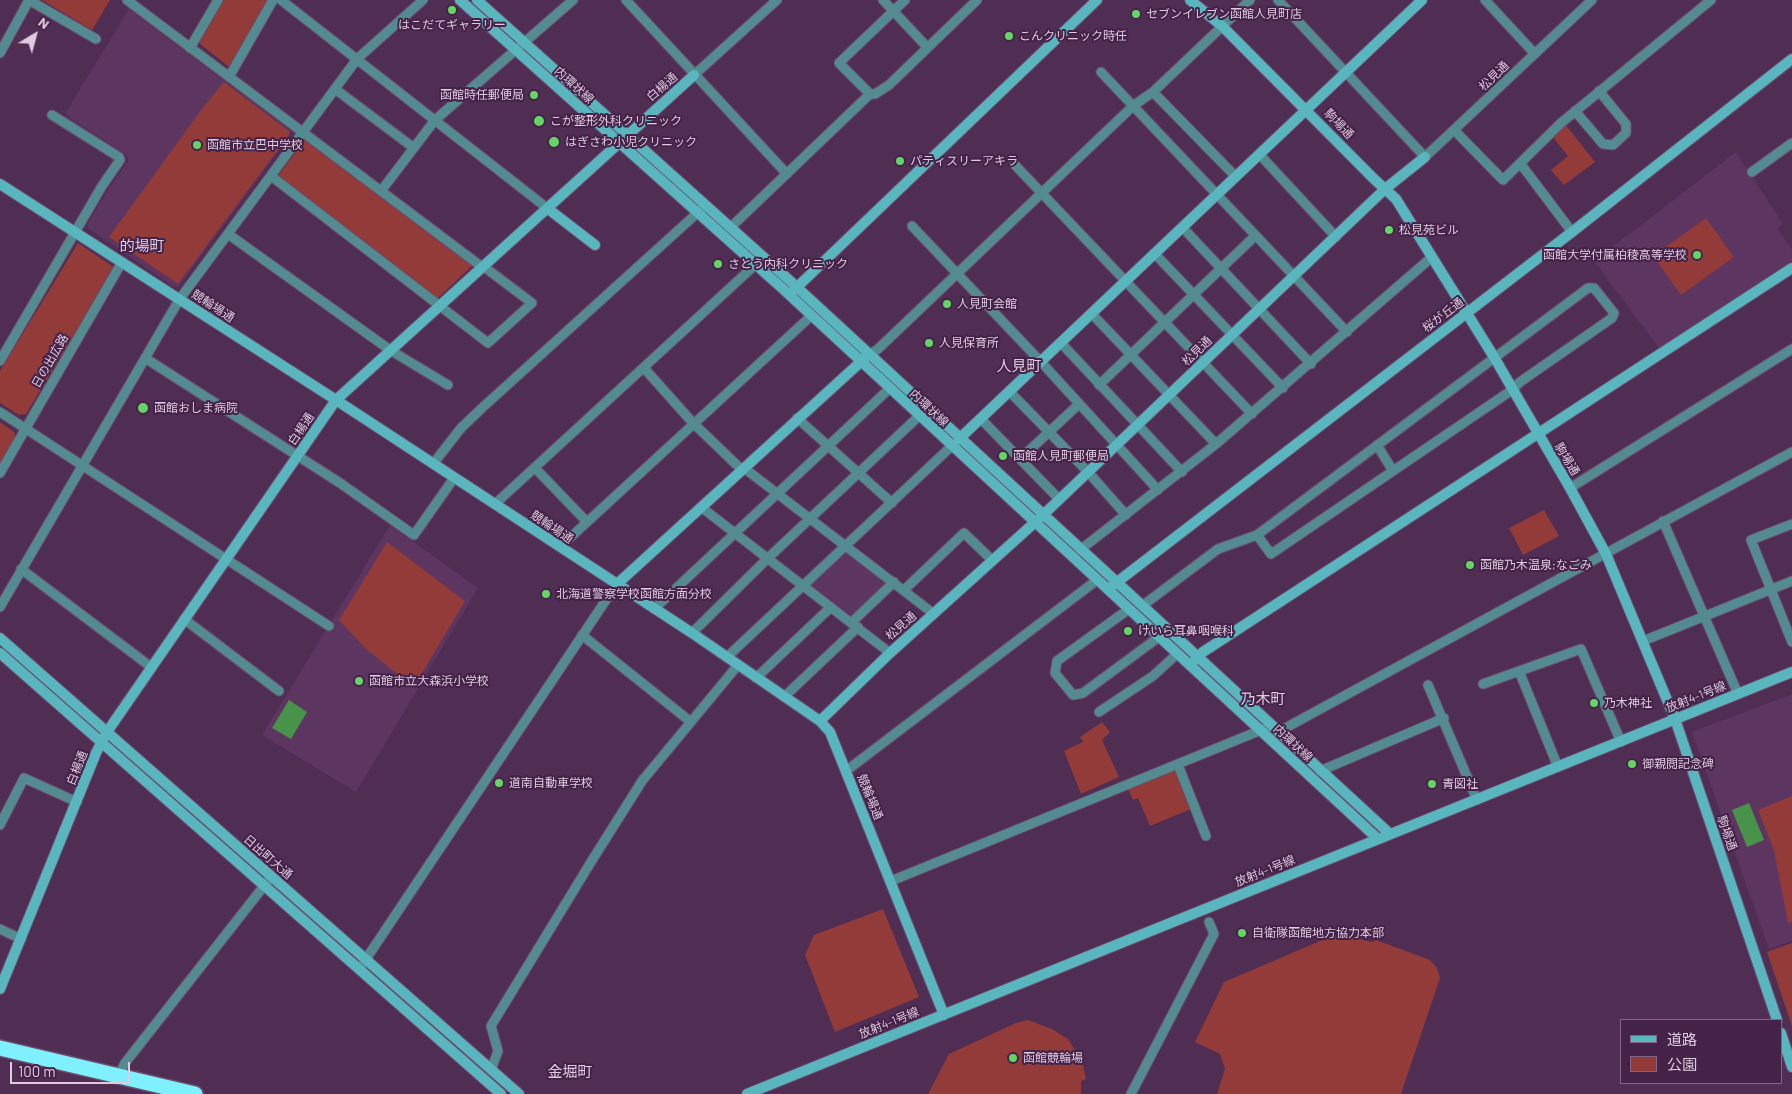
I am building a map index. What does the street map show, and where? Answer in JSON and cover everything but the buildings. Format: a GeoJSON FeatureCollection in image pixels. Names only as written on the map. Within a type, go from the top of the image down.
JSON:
{"type":"FeatureCollection","features":[{"type":"Feature","properties":{"kind":"highway"},"geometry":{"type":"LineString","coordinates":[[0,1048],[195,1094]]}},
{"type":"Feature","properties":{"kind":"street"},"geometry":{"type":"LineString","coordinates":[[0,53],[29,0],[96,40]]}},
{"type":"Feature","properties":{"kind":"street"},"geometry":{"type":"LineString","coordinates":[[127,0],[532,303],[488,342],[271,176]]}},
{"type":"Feature","properties":{"kind":"street"},"geometry":{"type":"LineString","coordinates":[[190,48],[218,0]]}},
{"type":"Feature","properties":{"kind":"street"},"geometry":{"type":"LineString","coordinates":[[229,77],[273,0]]}},
{"type":"Feature","properties":{"kind":"street"},"geometry":{"type":"LineString","coordinates":[[281,0],[594,245]]}},
{"type":"Feature","properties":{"kind":"street"},"geometry":{"type":"LineString","coordinates":[[0,606],[180,300],[357,60],[423,0]]}},
{"type":"Feature","properties":{"kind":"street","name":"内環状線"},"geometry":{"type":"LineString","coordinates":[[460,0],[789,295],[1377,838]]}},
{"type":"Feature","properties":{"kind":"street","name":"内環状線"},"geometry":{"type":"LineString","coordinates":[[478,0],[796,288],[1390,834]]}},
{"type":"Feature","properties":{"kind":"street"},"geometry":{"type":"LineString","coordinates":[[381,191],[436,120],[523,41],[573,0]]}},
{"type":"Feature","properties":{"kind":"street"},"geometry":{"type":"LineString","coordinates":[[626,0],[787,174]]}},
{"type":"Feature","properties":{"kind":"street","name":"白楊通"},"geometry":{"type":"LineString","coordinates":[[0,989],[107,732],[336,400],[777,0]]}},
{"type":"Feature","properties":{"kind":"street"},"geometry":{"type":"LineString","coordinates":[[883,0],[928,47]]}},
{"type":"Feature","properties":{"kind":"street"},"geometry":{"type":"LineString","coordinates":[[870,94],[839,63],[905,0]]}},
{"type":"Feature","properties":{"kind":"street"},"geometry":{"type":"LineString","coordinates":[[730,228],[870,94],[875,94],[889,85],[977,0]]}},
{"type":"Feature","properties":{"kind":"street"},"geometry":{"type":"LineString","coordinates":[[789,295],[1097,0]]}},
{"type":"Feature","properties":{"kind":"street","name":"駒場通"},"geometry":{"type":"LineString","coordinates":[[1190,0],[1222,26],[1396,198],[1494,357],[1570,488],[1606,554],[1675,719],[1776,1019]]}},
{"type":"Feature","properties":{"kind":"street"},"geometry":{"type":"LineString","coordinates":[[359,969],[367,960],[616,585],[860,361],[878,349],[1133,106],[1153,92],[1250,0]]}},
{"type":"Feature","properties":{"kind":"street"},"geometry":{"type":"LineString","coordinates":[[1278,0],[1425,157]]}},
{"type":"Feature","properties":{"kind":"street"},"geometry":{"type":"LineString","coordinates":[[727,657],[1042,362],[1422,0]]}},
{"type":"Feature","properties":{"kind":"street"},"geometry":{"type":"LineString","coordinates":[[1485,0],[1535,54]]}},
{"type":"Feature","properties":{"kind":"street","name":"松見通"},"geometry":{"type":"LineString","coordinates":[[820,721],[890,653],[1043,515],[1385,189],[1455,131],[1592,0]]}},
{"type":"Feature","properties":{"kind":"street"},"geometry":{"type":"LineString","coordinates":[[1455,131],[1503,180],[1575,111],[1711,0]]}},
{"type":"Feature","properties":{"kind":"street","name":"桜が丘通"},"geometry":{"type":"LineString","coordinates":[[1108,590],[1572,232],[1792,59]]}},
{"type":"Feature","properties":{"kind":"street"},"geometry":{"type":"LineString","coordinates":[[1101,72],[1348,332]]}},
{"type":"Feature","properties":{"kind":"street"},"geometry":{"type":"LineString","coordinates":[[335,89],[414,148]]}},
{"type":"Feature","properties":{"kind":"street"},"geometry":{"type":"LineString","coordinates":[[1575,111],[1603,144],[1613,145],[1626,133],[1626,124],[1599,91]]}},
{"type":"Feature","properties":{"kind":"street"},"geometry":{"type":"LineString","coordinates":[[1153,92],[1236,177]]}},
{"type":"Feature","properties":{"kind":"street"},"geometry":{"type":"LineString","coordinates":[[0,361],[120,160],[119,157],[52,115]]}},
{"type":"Feature","properties":{"kind":"street"},"geometry":{"type":"LineString","coordinates":[[1752,172],[1792,143]]}},
{"type":"Feature","properties":{"kind":"street"},"geometry":{"type":"LineString","coordinates":[[1260,155],[1336,237]]}},
{"type":"Feature","properties":{"kind":"street"},"geometry":{"type":"LineString","coordinates":[[1520,163],[1572,232]]}},
{"type":"Feature","properties":{"kind":"street"},"geometry":{"type":"LineString","coordinates":[[1014,164],[1252,414]]}},
{"type":"Feature","properties":{"kind":"street","name":"競輪場通"},"geometry":{"type":"LineString","coordinates":[[0,184],[336,400],[616,585],[654,608],[820,721],[830,732],[944,1015]]}},
{"type":"Feature","properties":{"kind":"street"},"geometry":{"type":"LineString","coordinates":[[433,464],[461,428],[482,408],[705,206]]}},
{"type":"Feature","properties":{"kind":"street"},"geometry":{"type":"LineString","coordinates":[[912,226],[1042,362],[1158,490]]}},
{"type":"Feature","properties":{"kind":"street"},"geometry":{"type":"LineString","coordinates":[[1183,228],[1311,364]]}},
{"type":"Feature","properties":{"kind":"street"},"geometry":{"type":"LineString","coordinates":[[228,234],[390,350],[448,385]]}},
{"type":"Feature","properties":{"kind":"street"},"geometry":{"type":"LineString","coordinates":[[1099,385],[1255,236]]}},
{"type":"Feature","properties":{"kind":"street"},"geometry":{"type":"LineString","coordinates":[[1156,254],[1283,388]]}},
{"type":"Feature","properties":{"kind":"street"},"geometry":{"type":"LineString","coordinates":[[1080,550],[1216,444],[1348,332],[1432,257]]}},
{"type":"Feature","properties":{"kind":"street","name":"日の出広路"},"geometry":{"type":"LineString","coordinates":[[0,473],[122,262]]}},
{"type":"Feature","properties":{"kind":"street"},"geometry":{"type":"LineString","coordinates":[[495,504],[755,265]]}},
{"type":"Feature","properties":{"kind":"street"},"geometry":{"type":"LineString","coordinates":[[1190,665],[1197,657],[1792,268]]}},
{"type":"Feature","properties":{"kind":"street"},"geometry":{"type":"LineString","coordinates":[[1142,606],[1218,550],[1257,535],[1588,288],[1594,288],[1614,313],[1612,318],[1520,382],[1512,390],[1271,554],[1257,535]]}},
{"type":"Feature","properties":{"kind":"street"},"geometry":{"type":"LineString","coordinates":[[1092,314],[1216,444]]}},
{"type":"Feature","properties":{"kind":"street"},"geometry":{"type":"LineString","coordinates":[[560,547],[693,422],[811,316]]}},
{"type":"Feature","properties":{"kind":"street"},"geometry":{"type":"LineString","coordinates":[[1061,343],[1182,472]]}},
{"type":"Feature","properties":{"kind":"street"},"geometry":{"type":"LineString","coordinates":[[1570,488],[1792,348]]}},
{"type":"Feature","properties":{"kind":"street"},"geometry":{"type":"LineString","coordinates":[[145,358],[414,535],[454,478]]}},
{"type":"Feature","properties":{"kind":"street"},"geometry":{"type":"LineString","coordinates":[[644,368],[693,422],[742,469],[934,614]]}},
{"type":"Feature","properties":{"kind":"street"},"geometry":{"type":"LineString","coordinates":[[654,608],[829,447],[889,389]]}},
{"type":"Feature","properties":{"kind":"street"},"geometry":{"type":"LineString","coordinates":[[1010,392],[1088,472],[1126,515]]}},
{"type":"Feature","properties":{"kind":"street"},"geometry":{"type":"LineString","coordinates":[[1020,459],[1079,404]]}},
{"type":"Feature","properties":{"kind":"street"},"geometry":{"type":"LineString","coordinates":[[0,412],[329,626]]}},
{"type":"Feature","properties":{"kind":"street"},"geometry":{"type":"LineString","coordinates":[[692,633],[767,559],[860,474],[919,416]]}},
{"type":"Feature","properties":{"kind":"street"},"geometry":{"type":"LineString","coordinates":[[797,418],[892,503]]}},
{"type":"Feature","properties":{"kind":"street"},"geometry":{"type":"LineString","coordinates":[[981,419],[1059,499]]}},
{"type":"Feature","properties":{"kind":"street"},"geometry":{"type":"LineString","coordinates":[[1376,446],[1393,471]]}},
{"type":"Feature","properties":{"kind":"street"},"geometry":{"type":"LineString","coordinates":[[891,881],[1260,730],[1274,729],[1606,554],[1663,521],[1792,452]]}},
{"type":"Feature","properties":{"kind":"street"},"geometry":{"type":"LineString","coordinates":[[534,468],[586,522]]}},
{"type":"Feature","properties":{"kind":"street"},"geometry":{"type":"LineString","coordinates":[[701,506],[890,653]]}},
{"type":"Feature","properties":{"kind":"street"},"geometry":{"type":"LineString","coordinates":[[1663,521],[1738,694]]}},
{"type":"Feature","properties":{"kind":"street"},"geometry":{"type":"LineString","coordinates":[[1792,524],[1752,540],[1792,642]]}},
{"type":"Feature","properties":{"kind":"street"},"geometry":{"type":"LineString","coordinates":[[904,590],[964,533],[992,560]]}},
{"type":"Feature","properties":{"kind":"street"},"geometry":{"type":"LineString","coordinates":[[22,569],[151,667]]}},
{"type":"Feature","properties":{"kind":"street"},"geometry":{"type":"LineString","coordinates":[[846,771],[1097,580]]}},
{"type":"Feature","properties":{"kind":"street"},"geometry":{"type":"LineString","coordinates":[[1643,641],[1792,581]]}},
{"type":"Feature","properties":{"kind":"street"},"geometry":{"type":"LineString","coordinates":[[784,697],[894,582]]}},
{"type":"Feature","properties":{"kind":"street"},"geometry":{"type":"LineString","coordinates":[[756,678],[830,607]]}},
{"type":"Feature","properties":{"kind":"street"},"geometry":{"type":"LineString","coordinates":[[1129,609],[1057,661],[1055,673],[1073,695],[1083,693],[1159,637]]}},
{"type":"Feature","properties":{"kind":"street"},"geometry":{"type":"LineString","coordinates":[[184,619],[279,691]]}},
{"type":"Feature","properties":{"kind":"street"},"geometry":{"type":"LineString","coordinates":[[582,635],[691,722]]}},
{"type":"Feature","properties":{"kind":"street","name":"日出町大通"},"geometry":{"type":"LineString","coordinates":[[0,638],[519,1094]]}},
{"type":"Feature","properties":{"kind":"street"},"geometry":{"type":"LineString","coordinates":[[1482,684],[1580,649],[1621,742]]}},
{"type":"Feature","properties":{"kind":"street","name":"日出町大通"},"geometry":{"type":"LineString","coordinates":[[0,653],[501,1094]]}},
{"type":"Feature","properties":{"kind":"street"},"geometry":{"type":"LineString","coordinates":[[1099,712],[1153,676],[1178,654]]}},
{"type":"Feature","properties":{"kind":"street"},"geometry":{"type":"LineString","coordinates":[[490,1070],[498,1052],[491,1026],[625,806],[642,781],[738,665]]}},
{"type":"Feature","properties":{"kind":"street"},"geometry":{"type":"LineString","coordinates":[[1519,671],[1558,767]]}},
{"type":"Feature","properties":{"kind":"street","name":"放射4-1号線"},"geometry":{"type":"LineString","coordinates":[[747,1094],[1792,672]]}},
{"type":"Feature","properties":{"kind":"street"},"geometry":{"type":"LineString","coordinates":[[1428,685],[1444,718],[1477,800]]}},
{"type":"Feature","properties":{"kind":"street"},"geometry":{"type":"LineString","coordinates":[[1320,771],[1444,718]]}},
{"type":"Feature","properties":{"kind":"street"},"geometry":{"type":"LineString","coordinates":[[1178,765],[1206,836]]}},
{"type":"Feature","properties":{"kind":"street"},"geometry":{"type":"LineString","coordinates":[[0,825],[24,778],[77,802]]}},
{"type":"Feature","properties":{"kind":"street"},"geometry":{"type":"LineString","coordinates":[[118,1077],[125,1063],[271,877]]}},
{"type":"Feature","properties":{"kind":"street"},"geometry":{"type":"LineString","coordinates":[[1131,1094],[1214,934],[1209,922]]}},
{"type":"Feature","properties":{"kind":"street"},"geometry":{"type":"LineString","coordinates":[[0,929],[21,939]]}},
{"type":"Feature","properties":{"kind":"street"},"geometry":{"type":"LineString","coordinates":[[1782,1036],[1792,1066]]}},
{"type":"Feature","properties":{"kind":"shaded area","name":"函館市立巴中学校"},"geometry":{"type":"Polygon","coordinates":[[[129,9],[290,130],[291,134],[178,287],[174,287],[88,228],[87,225],[128,161],[127,155],[67,116],[66,112],[129,9]]]}},
{"type":"Feature","properties":{"kind":"shaded area","name":"函館大学付属柏稜高等学校"},"geometry":{"type":"Polygon","coordinates":[[[1736,152],[1783,224],[1777,228],[1792,250],[1792,261],[1659,348],[1594,261],[1736,152]]]}},
{"type":"Feature","properties":{"kind":"shaded area","name":"函館市立大森浜小学校"},"geometry":{"type":"Polygon","coordinates":[[[390,525],[478,588],[356,792],[262,735],[390,525]]]}},
{"type":"Feature","properties":{"kind":"shaded area"},"geometry":{"type":"Polygon","coordinates":[[[846,551],[888,583],[852,616],[810,585],[846,551]]]}},
{"type":"Feature","properties":{"kind":"shaded area"},"geometry":{"type":"Polygon","coordinates":[[[1792,694],[1792,941],[1769,949],[1692,732],[1792,694]]]}},
{"type":"Feature","properties":{"kind":"shaded area"},"geometry":{"type":"Polygon","coordinates":[[[289,700],[307,712],[291,739],[272,728],[289,700]]]}},
{"type":"Feature","properties":{"kind":"shaded area"},"geometry":{"type":"Polygon","coordinates":[[[1749,803],[1764,840],[1747,847],[1732,810],[1749,803]]]}},
{"type":"Feature","properties":{"kind":"green space"},"geometry":{"type":"Polygon","coordinates":[[[42,0],[110,0],[92,30],[42,0]]]}},
{"type":"Feature","properties":{"kind":"green space"},"geometry":{"type":"Polygon","coordinates":[[[224,0],[267,0],[229,67],[199,43],[224,0]]]}},
{"type":"Feature","properties":{"kind":"green space"},"geometry":{"type":"Polygon","coordinates":[[[224,82],[289,131],[289,135],[178,284],[109,237],[204,106],[224,82]]]}},
{"type":"Feature","properties":{"kind":"green space"},"geometry":{"type":"Polygon","coordinates":[[[1565,124],[1595,162],[1564,185],[1551,170],[1568,156],[1552,136],[1565,124]]]}},
{"type":"Feature","properties":{"kind":"green space"},"geometry":{"type":"Polygon","coordinates":[[[306,138],[473,265],[438,298],[278,176],[306,138]]]}},
{"type":"Feature","properties":{"kind":"green space"},"geometry":{"type":"Polygon","coordinates":[[[1706,218],[1734,257],[1681,295],[1653,256],[1706,218]]]}},
{"type":"Feature","properties":{"kind":"green space"},"geometry":{"type":"Polygon","coordinates":[[[78,243],[115,268],[26,414],[19,415],[0,403],[0,371],[78,243]]]}},
{"type":"Feature","properties":{"kind":"green space"},"geometry":{"type":"Polygon","coordinates":[[[0,422],[14,432],[16,437],[0,465],[0,422]]]}},
{"type":"Feature","properties":{"kind":"green space"},"geometry":{"type":"Polygon","coordinates":[[[1544,510],[1559,536],[1523,555],[1509,528],[1544,510]]]}},
{"type":"Feature","properties":{"kind":"green space"},"geometry":{"type":"Polygon","coordinates":[[[387,542],[465,601],[419,678],[406,681],[366,649],[339,620],[387,542]]]}},
{"type":"Feature","properties":{"kind":"green space"},"geometry":{"type":"Polygon","coordinates":[[[1102,722],[1110,732],[1102,740],[1119,777],[1081,794],[1064,751],[1083,742],[1080,737],[1102,722]]]}},
{"type":"Feature","properties":{"kind":"green space"},"geometry":{"type":"Polygon","coordinates":[[[1175,770],[1191,809],[1150,826],[1138,798],[1133,800],[1128,789],[1175,770]]]}},
{"type":"Feature","properties":{"kind":"green space"},"geometry":{"type":"Polygon","coordinates":[[[1792,796],[1792,922],[1788,923],[1774,850],[1758,810],[1792,796]]]}},
{"type":"Feature","properties":{"kind":"green space"},"geometry":{"type":"Polygon","coordinates":[[[883,909],[919,997],[835,1032],[805,955],[814,935],[883,909]]]}},
{"type":"Feature","properties":{"kind":"green space"},"geometry":{"type":"Polygon","coordinates":[[[1339,933],[1371,942],[1376,940],[1430,960],[1437,968],[1440,978],[1401,1094],[1217,1094],[1225,1069],[1220,1054],[1195,1042],[1224,982],[1339,933]]]}},
{"type":"Feature","properties":{"kind":"green space"},"geometry":{"type":"Polygon","coordinates":[[[1792,943],[1792,1026],[1767,952],[1792,943]]]}},
{"type":"Feature","properties":{"kind":"green space","name":"函館競輪場"},"geometry":{"type":"Polygon","coordinates":[[[1028,1020],[1052,1029],[1068,1039],[1082,1061],[1086,1079],[1081,1081],[1081,1094],[928,1094],[949,1054],[1016,1023],[1028,1020]]]}},
{"type":"Feature","properties":{"kind":"place","name":"はこだてギャラリー"},"geometry":{"type":"Point","coordinates":[452,10]}},
{"type":"Feature","properties":{"kind":"place","name":"セブンイレブン函館人見町店"},"geometry":{"type":"Point","coordinates":[1136,14]}},
{"type":"Feature","properties":{"kind":"place","name":"こんクリニック時任"},"geometry":{"type":"Point","coordinates":[1009,36]}},
{"type":"Feature","properties":{"kind":"place","name":"函館時任郵便局"},"geometry":{"type":"Point","coordinates":[534,95]}},
{"type":"Feature","properties":{"kind":"place","name":"こが整形外科クリニック"},"geometry":{"type":"Point","coordinates":[539,121]}},
{"type":"Feature","properties":{"kind":"place","name":"はぎさわ小児クリニック"},"geometry":{"type":"Point","coordinates":[554,142]}},
{"type":"Feature","properties":{"kind":"place","name":"函館市立巴中学校"},"geometry":{"type":"Point","coordinates":[197,145]}},
{"type":"Feature","properties":{"kind":"place","name":"パティスリーアキラ"},"geometry":{"type":"Point","coordinates":[900,161]}},
{"type":"Feature","properties":{"kind":"place","name":"松見苑ビル"},"geometry":{"type":"Point","coordinates":[1389,230]}},
{"type":"Feature","properties":{"kind":"place","name":"函館大学付属柏稜高等学校"},"geometry":{"type":"Point","coordinates":[1697,255]}},
{"type":"Feature","properties":{"kind":"place","name":"さとう内科クリニック"},"geometry":{"type":"Point","coordinates":[718,264]}},
{"type":"Feature","properties":{"kind":"place","name":"人見町会館"},"geometry":{"type":"Point","coordinates":[947,304]}},
{"type":"Feature","properties":{"kind":"place","name":"人見保育所"},"geometry":{"type":"Point","coordinates":[929,343]}},
{"type":"Feature","properties":{"kind":"place","name":"函館おしま病院"},"geometry":{"type":"Point","coordinates":[143,408]}},
{"type":"Feature","properties":{"kind":"place","name":"函館人見町郵便局"},"geometry":{"type":"Point","coordinates":[1003,456]}},
{"type":"Feature","properties":{"kind":"place","name":"函館乃木温泉;なごみ"},"geometry":{"type":"Point","coordinates":[1470,565]}},
{"type":"Feature","properties":{"kind":"place","name":"北海道警察学校函館方面分校"},"geometry":{"type":"Point","coordinates":[546,594]}},
{"type":"Feature","properties":{"kind":"place","name":"けいら耳鼻咽喉科"},"geometry":{"type":"Point","coordinates":[1128,631]}},
{"type":"Feature","properties":{"kind":"place","name":"函館市立大森浜小学校"},"geometry":{"type":"Point","coordinates":[359,681]}},
{"type":"Feature","properties":{"kind":"place","name":"乃木神社"},"geometry":{"type":"Point","coordinates":[1594,703]}},
{"type":"Feature","properties":{"kind":"place","name":"御親閲記念碑"},"geometry":{"type":"Point","coordinates":[1632,764]}},
{"type":"Feature","properties":{"kind":"place","name":"道南自動車学校"},"geometry":{"type":"Point","coordinates":[499,783]}},
{"type":"Feature","properties":{"kind":"place","name":"青図社"},"geometry":{"type":"Point","coordinates":[1432,784]}},
{"type":"Feature","properties":{"kind":"place","name":"自衛隊函館地方協力本部"},"geometry":{"type":"Point","coordinates":[1242,933]}},
{"type":"Feature","properties":{"kind":"place","name":"函館競輪場"},"geometry":{"type":"Point","coordinates":[1013,1058]}},
{"type":"Feature","properties":{"kind":"district","name":"的場町"},"geometry":{"type":"Point","coordinates":[142,246]}},
{"type":"Feature","properties":{"kind":"district","name":"人見町"},"geometry":{"type":"Point","coordinates":[1019,366]}},
{"type":"Feature","properties":{"kind":"district","name":"乃木町"},"geometry":{"type":"Point","coordinates":[1263,699]}},
{"type":"Feature","properties":{"kind":"district","name":"金堀町"},"geometry":{"type":"Point","coordinates":[570,1072]}}]}
